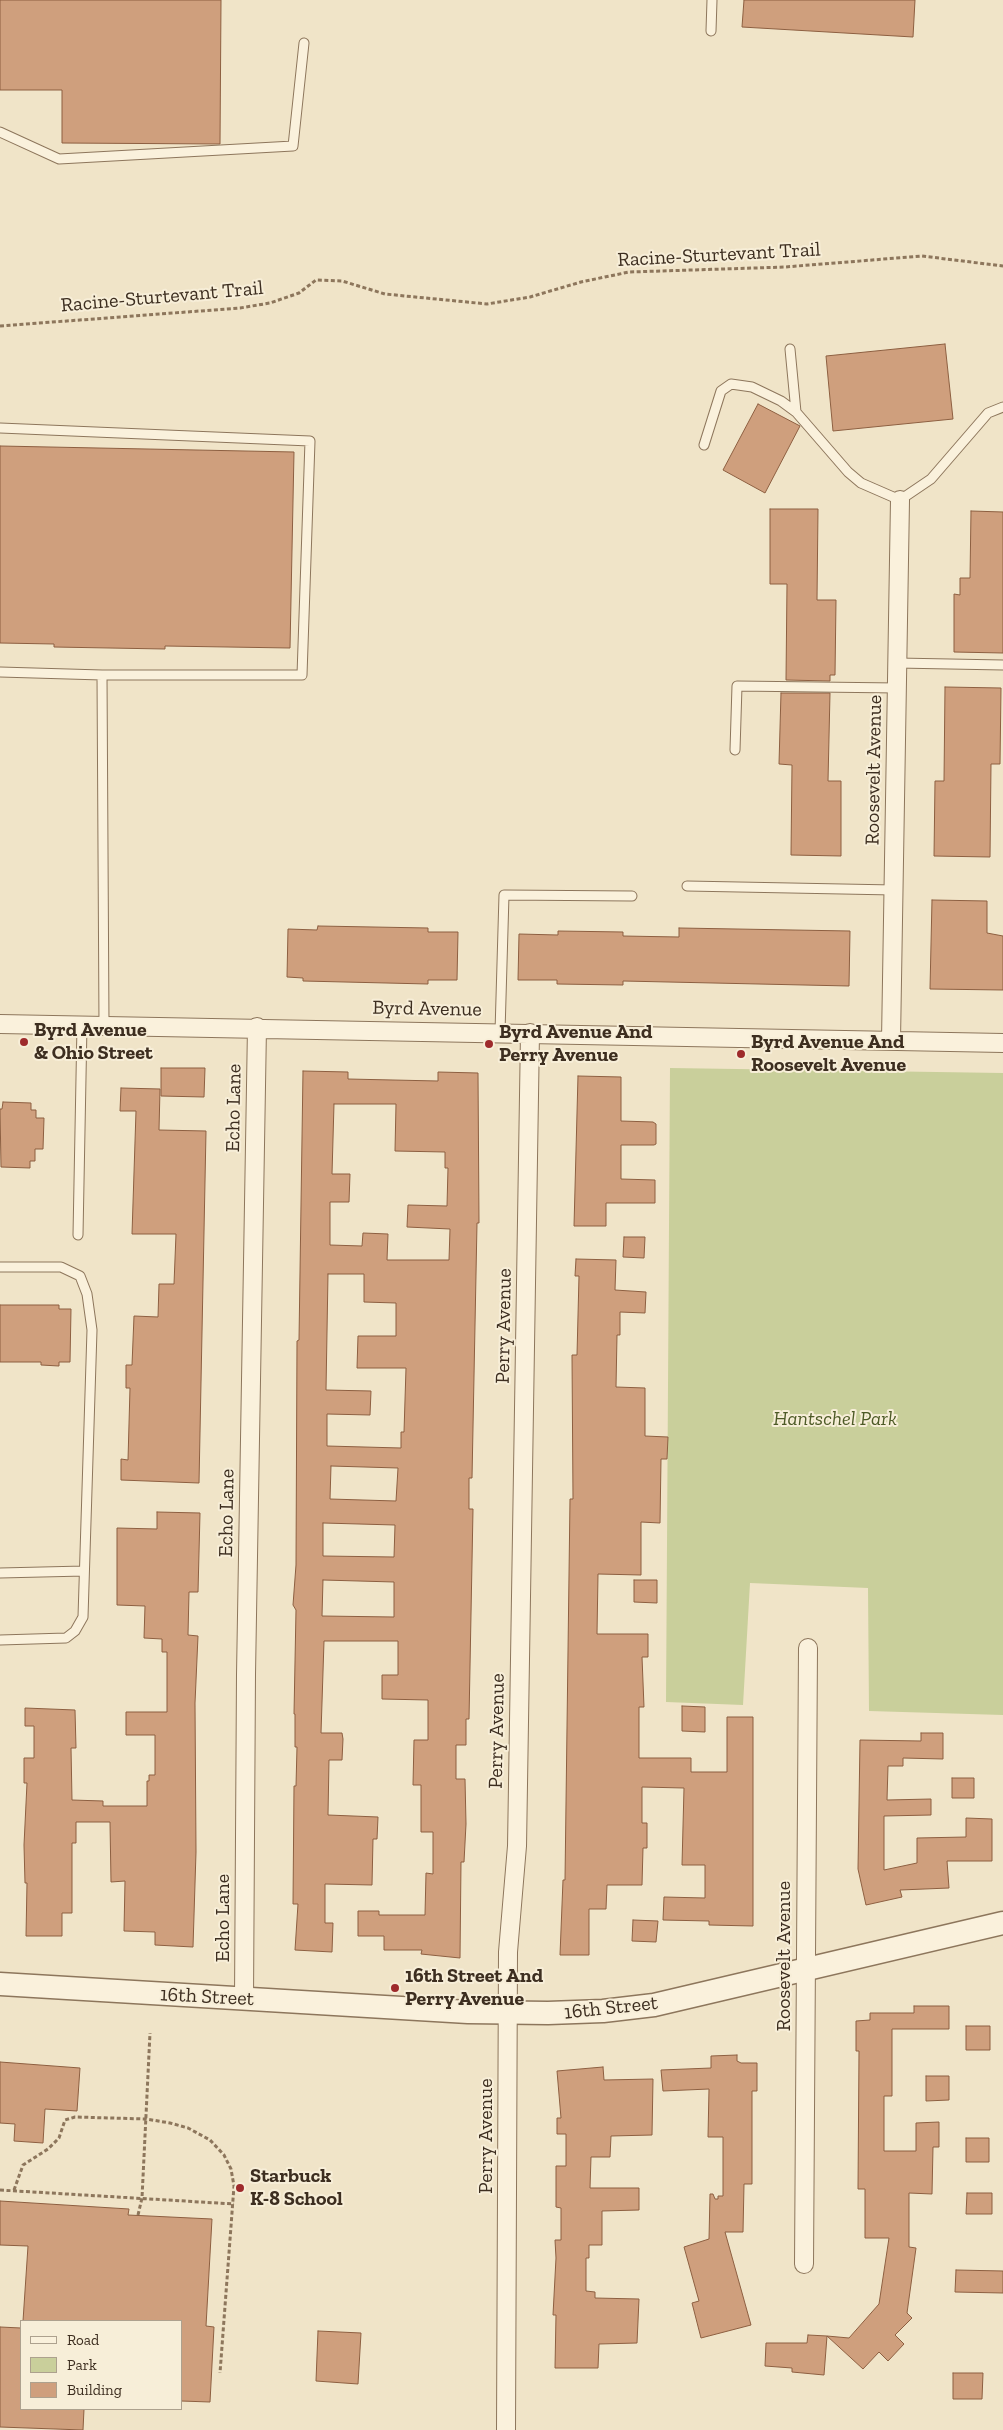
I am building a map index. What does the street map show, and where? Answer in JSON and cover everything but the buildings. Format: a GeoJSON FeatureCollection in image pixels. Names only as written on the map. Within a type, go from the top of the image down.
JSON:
{"type":"FeatureCollection","features":[{"type":"Feature","properties":{"kind":"street","name":"Roosevelt Avenue"},"geometry":{"type":"LineString","coordinates":[[891,1040],[900,500]]}},
{"type":"Feature","properties":{"kind":"street","name":"Byrd Avenue"},"geometry":{"type":"LineString","coordinates":[[0,1024],[257,1027],[1003,1043]]}},
{"type":"Feature","properties":{"kind":"street","name":"Echo Lane"},"geometry":{"type":"LineString","coordinates":[[244,1999],[246,1654],[257,1027]]}},
{"type":"Feature","properties":{"kind":"street","name":"Perry Avenue"},"geometry":{"type":"LineString","coordinates":[[506,2430],[508,1952],[517,1846],[530,1033]]}},
{"type":"Feature","properties":{"kind":"street","name":"Roosevelt Avenue"},"geometry":{"type":"LineString","coordinates":[[804,2264],[808,1648]]}},
{"type":"Feature","properties":{"kind":"street","name":"16th Street"},"geometry":{"type":"LineString","coordinates":[[0,1984],[508,2013],[603,2011],[654,2005],[1003,1923]]}},
{"type":"Feature","properties":{"kind":"lane"},"geometry":{"type":"LineString","coordinates":[[711,31],[712,0]]}},
{"type":"Feature","properties":{"kind":"lane"},"geometry":{"type":"LineString","coordinates":[[0,132],[59,159],[293,146],[304,43]]}},
{"type":"Feature","properties":{"kind":"lane"},"geometry":{"type":"LineString","coordinates":[[790,349],[796,412]]}},
{"type":"Feature","properties":{"kind":"lane"},"geometry":{"type":"LineString","coordinates":[[704,445],[721,391],[731,384],[752,387],[781,401],[796,412],[848,472],[861,483],[900,500],[931,478],[988,413],[1003,407]]}},
{"type":"Feature","properties":{"kind":"lane"},"geometry":{"type":"LineString","coordinates":[[0,428],[310,441],[302,675],[0,672]]}},
{"type":"Feature","properties":{"kind":"lane"},"geometry":{"type":"LineString","coordinates":[[897,663],[1003,666]]}},
{"type":"Feature","properties":{"kind":"lane"},"geometry":{"type":"LineString","coordinates":[[102,674],[104,1025]]}},
{"type":"Feature","properties":{"kind":"lane"},"geometry":{"type":"LineString","coordinates":[[735,750],[737,686],[897,688]]}},
{"type":"Feature","properties":{"kind":"lane"},"geometry":{"type":"LineString","coordinates":[[687,886],[894,890]]}},
{"type":"Feature","properties":{"kind":"lane"},"geometry":{"type":"LineString","coordinates":[[500,1032],[504,895],[632,896]]}},
{"type":"Feature","properties":{"kind":"lane"},"geometry":{"type":"LineString","coordinates":[[78,1235],[82,1025]]}},
{"type":"Feature","properties":{"kind":"lane"},"geometry":{"type":"LineString","coordinates":[[0,1267],[61,1267],[80,1276],[87,1294],[92,1330],[83,1617],[75,1631],[66,1638],[0,1640]]}},
{"type":"Feature","properties":{"kind":"lane"},"geometry":{"type":"LineString","coordinates":[[0,1573],[84,1571]]}},
{"type":"Feature","properties":{"kind":"path","name":"Racine-Sturtevant Trail"},"geometry":{"type":"LineString","coordinates":[[0,326],[240,308],[270,303],[299,293],[316,280],[342,280],[385,294],[487,304],[530,297],[581,282],[629,272],[785,267],[922,256],[1003,266]]}},
{"type":"Feature","properties":{"kind":"path"},"geometry":{"type":"LineString","coordinates":[[138,2215],[142,2198],[150,2033]]}},
{"type":"Feature","properties":{"kind":"path"},"geometry":{"type":"LineString","coordinates":[[14,2190],[17,2175],[23,2165],[34,2159],[59,2138],[65,2120],[74,2117],[146,2119],[188,2128],[210,2140],[224,2155],[231,2169],[234,2186],[220,2373]]}},
{"type":"Feature","properties":{"kind":"path"},"geometry":{"type":"LineString","coordinates":[[0,2190],[234,2204]]}},
{"type":"Feature","properties":{"kind":"green space","name":"Hantschel Park"},"geometry":{"type":"Polygon","coordinates":[[[670,1068],[1003,1073],[1003,1715],[869,1711],[868,1588],[750,1583],[743,1705],[666,1702],[670,1068]]]}},
{"type":"Feature","properties":{"kind":"place","name":"Byrd Avenue & Ohio Street"},"geometry":{"type":"Point","coordinates":[24,1042]}},
{"type":"Feature","properties":{"kind":"place","name":"Byrd Avenue And Perry Avenue"},"geometry":{"type":"Point","coordinates":[489,1044]}},
{"type":"Feature","properties":{"kind":"place","name":"Byrd Avenue And Roosevelt Avenue"},"geometry":{"type":"Point","coordinates":[741,1054]}},
{"type":"Feature","properties":{"kind":"place","name":"16th Street And Perry Avenue"},"geometry":{"type":"Point","coordinates":[395,1988]}},
{"type":"Feature","properties":{"kind":"place","name":"Starbuck K-8 School"},"geometry":{"type":"Point","coordinates":[240,2188]}}]}
